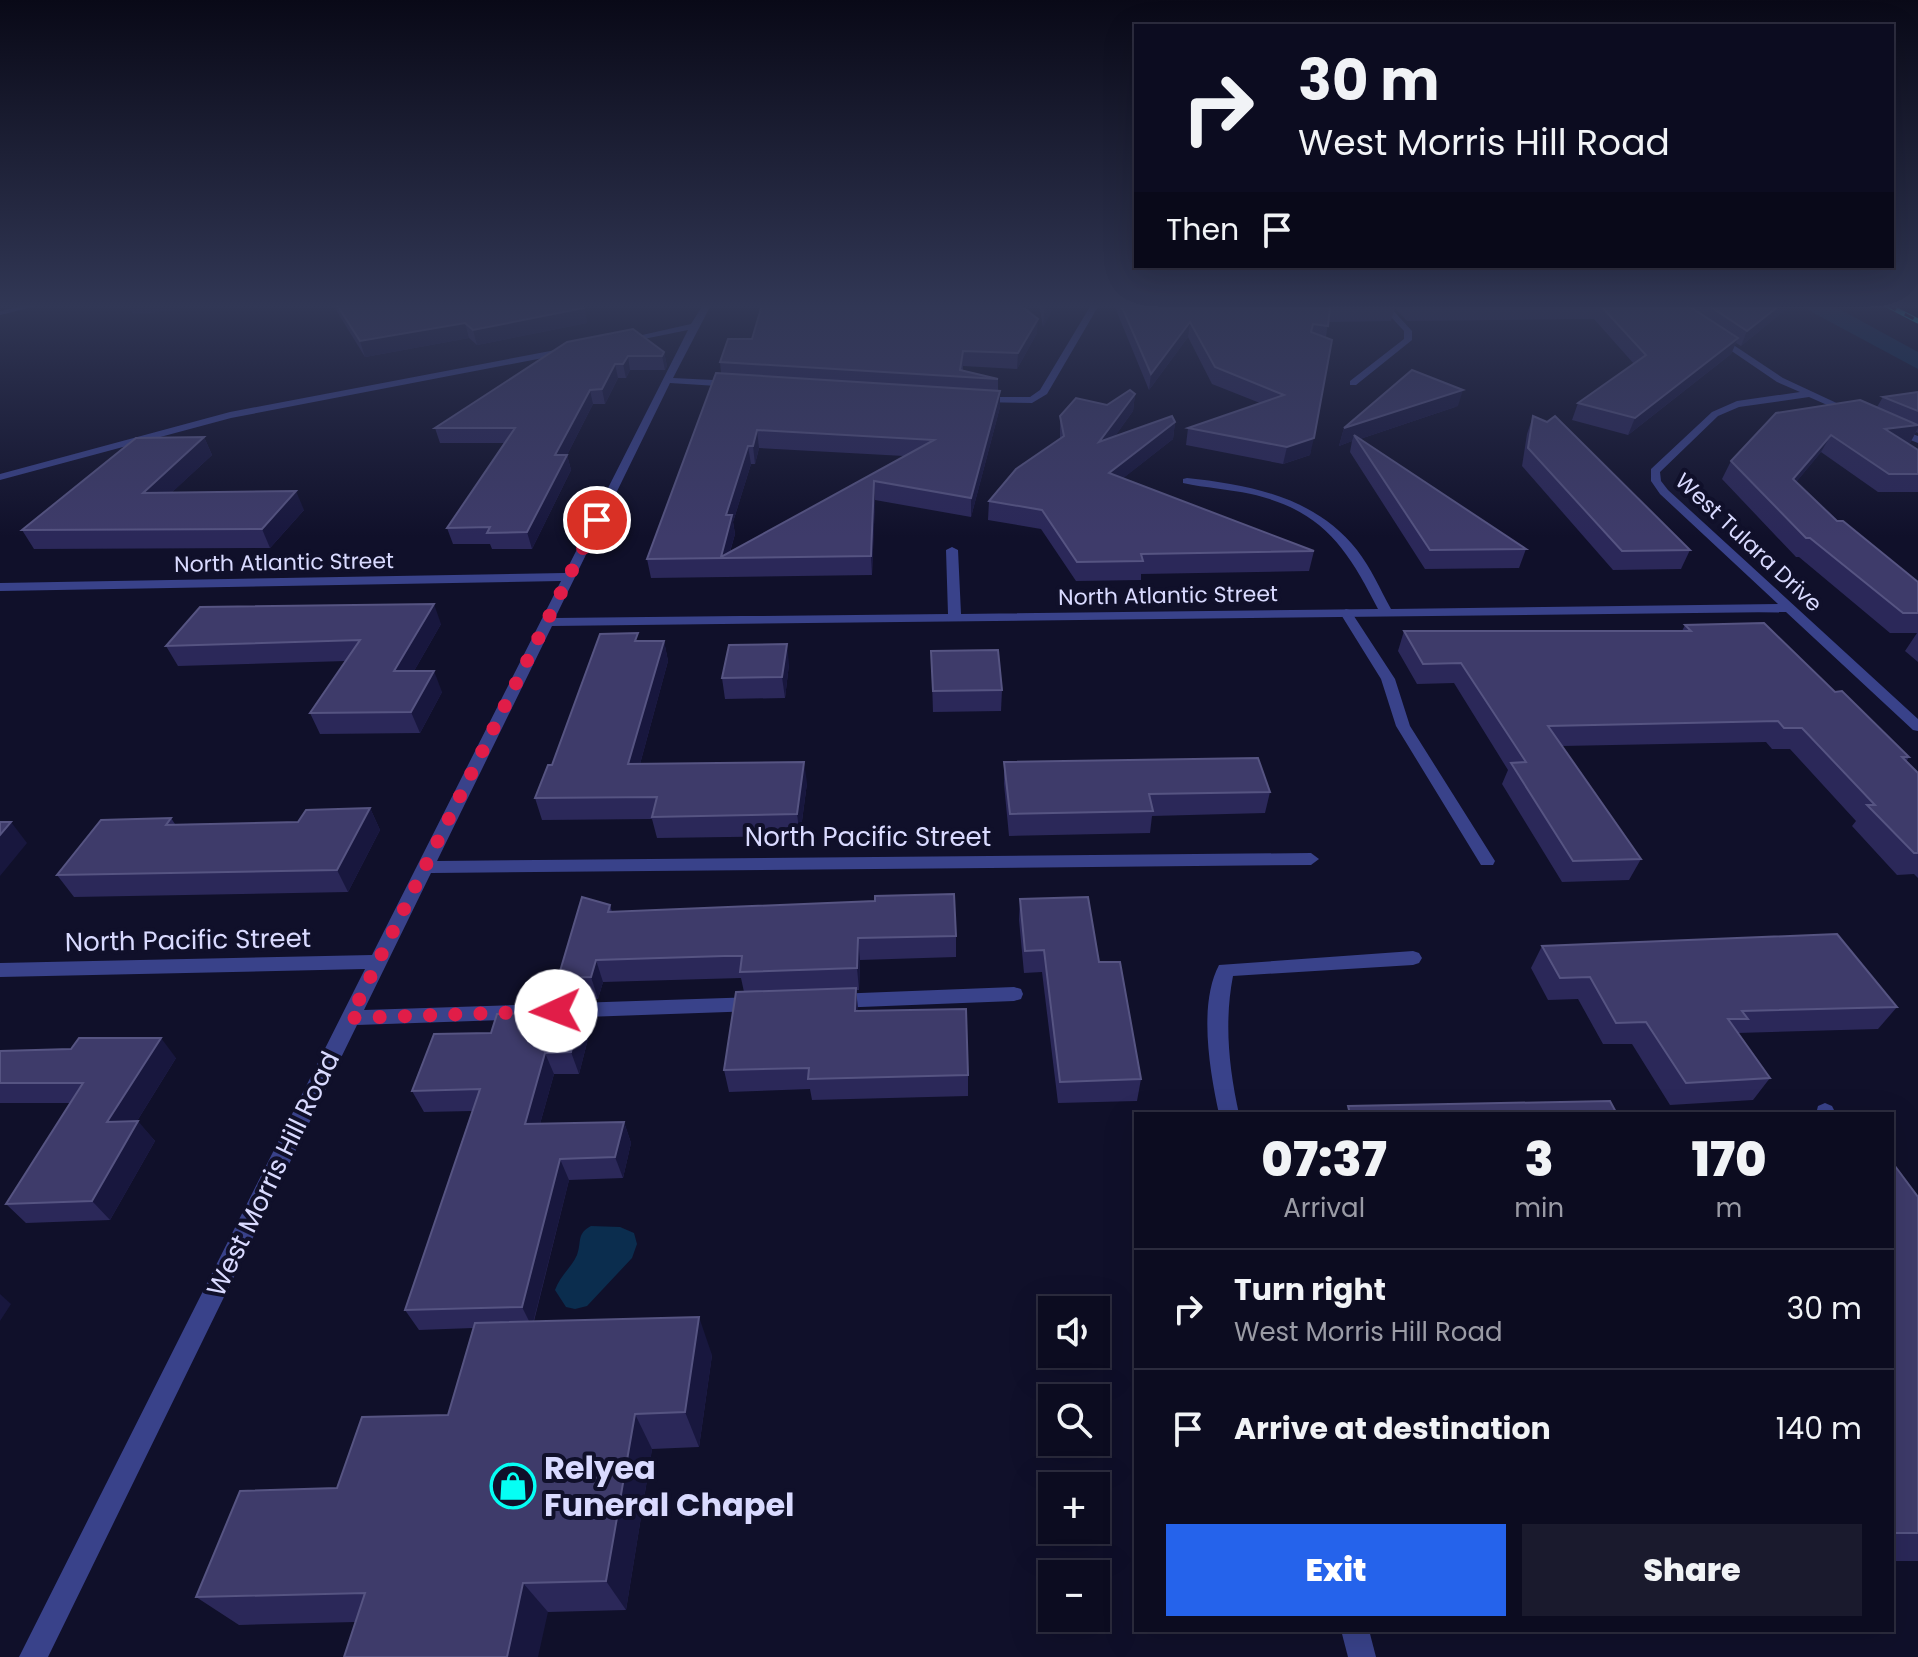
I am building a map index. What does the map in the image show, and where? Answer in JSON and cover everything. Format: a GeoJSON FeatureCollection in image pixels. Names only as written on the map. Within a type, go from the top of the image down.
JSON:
{"type":"FeatureCollection","features":[{"type":"Feature","properties":{"kind":"street"},"geometry":{"type":"LineString","coordinates":[[0,477],[230,415],[401,382]]}},
{"type":"Feature","properties":{"kind":"street","name":"West Morris Hill Road"},"geometry":{"type":"LineString","coordinates":[[33,1657],[666,382]]}},
{"type":"Feature","properties":{"kind":"street"},"geometry":{"type":"LineString","coordinates":[[703,382],[745,385]]}},
{"type":"Feature","properties":{"kind":"street"},"geometry":{"type":"LineString","coordinates":[[963,399],[1032,400],[1044,392],[1050,382]]}},
{"type":"Feature","properties":{"kind":"street"},"geometry":{"type":"LineString","coordinates":[[1785,382],[1863,417]]}},
{"type":"Feature","properties":{"kind":"street","name":"West Tulara Drive"},"geometry":{"type":"LineString","coordinates":[[1808,394],[1737,404],[1715,414],[1655,471],[1656,481],[1664,492],[1918,727]]}},
{"type":"Feature","properties":{"kind":"street"},"geometry":{"type":"LineString","coordinates":[[1877,423],[1918,440]]}},
{"type":"Feature","properties":{"kind":"street"},"geometry":{"type":"LineString","coordinates":[[1187,481],[1247,487],[1294,504],[1329,526],[1353,553],[1387,613]]}},
{"type":"Feature","properties":{"kind":"street"},"geometry":{"type":"LineString","coordinates":[[952,550],[955,618]]}},
{"type":"Feature","properties":{"kind":"street","name":"North Atlantic Street"},"geometry":{"type":"LineString","coordinates":[[0,587],[569,577]]}},
{"type":"Feature","properties":{"kind":"street","name":"North Atlantic Street"},"geometry":{"type":"LineString","coordinates":[[547,622],[1789,608]]}},
{"type":"Feature","properties":{"kind":"street"},"geometry":{"type":"LineString","coordinates":[[1346,613],[1388,679],[1403,726],[1487,861]]}},
{"type":"Feature","properties":{"kind":"street","name":"North Pacific Street"},"geometry":{"type":"LineString","coordinates":[[425,867],[1311,859]]}},
{"type":"Feature","properties":{"kind":"street"},"geometry":{"type":"LineString","coordinates":[[1229,1112],[1221,1075],[1216,1005],[1225,970],[1413,958]]}},
{"type":"Feature","properties":{"kind":"street","name":"North Pacific Street"},"geometry":{"type":"LineString","coordinates":[[0,970],[378,962]]}},
{"type":"Feature","properties":{"kind":"street"},"geometry":{"type":"LineString","coordinates":[[810,1002],[1014,994]]}},
{"type":"Feature","properties":{"kind":"street"},"geometry":{"type":"LineString","coordinates":[[350,1018],[779,1003]]}},
{"type":"Feature","properties":{"kind":"street"},"geometry":{"type":"LineString","coordinates":[[1356,1632],[1362,1657]]}},
{"type":"Feature","properties":{"kind":"water"},"geometry":{"type":"Polygon","coordinates":[[[591,1226],[620,1227],[634,1233],[637,1244],[632,1258],[587,1306],[575,1309],[566,1307],[555,1290],[577,1255],[581,1235],[591,1226]]]}},
{"type":"Feature","properties":{"kind":"building"},"geometry":{"type":"Polygon","coordinates":[[[505,382],[605,382],[602,389],[590,390],[555,455],[567,455],[527,532],[487,533],[490,527],[447,528],[515,428],[435,428],[505,382]]]}},
{"type":"Feature","properties":{"kind":"building"},"geometry":{"type":"Polygon","coordinates":[[[713,382],[863,382],[1000,391],[971,498],[874,481],[871,556],[647,559],[713,382]],[[757,430],[753,446],[748,446],[726,515],[732,515],[721,557],[934,440],[757,430]]]}},
{"type":"Feature","properties":{"kind":"building"},"geometry":{"type":"Polygon","coordinates":[[[1253,382],[1324,382],[1314,438],[1287,447],[1188,428],[1284,395],[1253,382]]]}},
{"type":"Feature","properties":{"kind":"building"},"geometry":{"type":"Polygon","coordinates":[[[1398,382],[1443,382],[1463,390],[1344,428],[1398,382]]]}},
{"type":"Feature","properties":{"kind":"building"},"geometry":{"type":"Polygon","coordinates":[[[1607,382],[1681,382],[1635,418],[1578,403],[1607,382]]]}},
{"type":"Feature","properties":{"kind":"building"},"geometry":{"type":"Polygon","coordinates":[[[1130,390],[1135,394],[1099,442],[1172,416],[1175,422],[1109,473],[1314,551],[1141,554],[1143,561],[1077,562],[1042,510],[989,501],[1016,469],[1064,436],[1060,416],[1076,398],[1107,405],[1130,390]]]}},
{"type":"Feature","properties":{"kind":"building"},"geometry":{"type":"Polygon","coordinates":[[[1918,392],[1918,411],[1883,397],[1918,392]]]}},
{"type":"Feature","properties":{"kind":"building"},"geometry":{"type":"Polygon","coordinates":[[[1860,400],[1918,425],[1885,429],[1918,450],[1918,474],[1889,474],[1831,435],[1793,479],[1837,521],[1843,521],[1918,582],[1918,613],[1903,613],[1810,538],[1806,538],[1731,461],[1776,413],[1860,400]]]}},
{"type":"Feature","properties":{"kind":"building"},"geometry":{"type":"Polygon","coordinates":[[[1533,416],[1547,422],[1555,416],[1690,550],[1622,551],[1528,448],[1533,416]]]}},
{"type":"Feature","properties":{"kind":"building"},"geometry":{"type":"Polygon","coordinates":[[[1354,435],[1526,549],[1430,550],[1354,435]]]}},
{"type":"Feature","properties":{"kind":"building"},"geometry":{"type":"Polygon","coordinates":[[[204,437],[143,493],[296,491],[262,529],[22,530],[136,438],[204,437]]]}},
{"type":"Feature","properties":{"kind":"building"},"geometry":{"type":"Polygon","coordinates":[[[434,604],[394,671],[434,671],[411,712],[310,713],[360,640],[166,646],[200,607],[434,604]]]}},
{"type":"Feature","properties":{"kind":"building"},"geometry":{"type":"Polygon","coordinates":[[[1764,623],[1835,692],[1842,691],[1909,757],[1902,757],[1918,773],[1918,853],[1914,853],[1867,805],[1875,805],[1802,728],[1784,728],[1778,721],[1548,726],[1641,859],[1573,861],[1511,763],[1526,762],[1461,663],[1423,664],[1404,631],[1691,631],[1685,625],[1764,623]]]}},
{"type":"Feature","properties":{"kind":"building"},"geometry":{"type":"Polygon","coordinates":[[[638,633],[635,641],[664,641],[628,764],[804,762],[797,814],[652,817],[657,797],[535,798],[548,765],[552,765],[600,634],[638,633]]]}},
{"type":"Feature","properties":{"kind":"building"},"geometry":{"type":"Polygon","coordinates":[[[787,644],[782,677],[722,678],[729,645],[787,644]]]}},
{"type":"Feature","properties":{"kind":"building"},"geometry":{"type":"Polygon","coordinates":[[[998,650],[1002,690],[933,691],[931,651],[998,650]]]}},
{"type":"Feature","properties":{"kind":"building"},"geometry":{"type":"Polygon","coordinates":[[[1258,758],[1270,792],[1149,794],[1153,811],[1010,814],[1004,762],[1258,758]]]}},
{"type":"Feature","properties":{"kind":"building"},"geometry":{"type":"Polygon","coordinates":[[[370,808],[337,870],[57,875],[101,820],[171,818],[166,825],[298,822],[306,810],[370,808]]]}},
{"type":"Feature","properties":{"kind":"building"},"geometry":{"type":"Polygon","coordinates":[[[0,822],[11,822],[0,835],[0,822]]]}},
{"type":"Feature","properties":{"kind":"building"},"geometry":{"type":"Polygon","coordinates":[[[954,894],[956,936],[858,938],[857,968],[740,972],[742,956],[596,960],[591,977],[558,978],[582,897],[610,905],[608,912],[875,901],[875,896],[954,894]]]}},
{"type":"Feature","properties":{"kind":"building"},"geometry":{"type":"Polygon","coordinates":[[[1088,897],[1099,962],[1120,962],[1141,1079],[1060,1082],[1044,950],[1025,951],[1020,899],[1088,897]]]}},
{"type":"Feature","properties":{"kind":"building"},"geometry":{"type":"Polygon","coordinates":[[[1837,934],[1897,1007],[1742,1011],[1748,1019],[1728,1019],[1770,1078],[1686,1083],[1646,1022],[1616,1023],[1590,977],[1560,978],[1542,946],[1837,934]]]}},
{"type":"Feature","properties":{"kind":"building"},"geometry":{"type":"Polygon","coordinates":[[[856,988],[855,1011],[966,1009],[968,1075],[808,1079],[809,1068],[724,1070],[736,992],[856,988]]]}},
{"type":"Feature","properties":{"kind":"building"},"geometry":{"type":"Polygon","coordinates":[[[585,998],[571,1052],[545,1053],[525,1124],[624,1122],[615,1157],[560,1159],[522,1307],[405,1310],[480,1089],[412,1091],[434,1034],[491,1033],[497,1014],[547,1013],[552,999],[585,998]]]}},
{"type":"Feature","properties":{"kind":"building"},"geometry":{"type":"Polygon","coordinates":[[[79,1038],[161,1038],[107,1122],[138,1121],[92,1201],[6,1204],[83,1083],[0,1083],[0,1051],[71,1049],[79,1038]]]}},
{"type":"Feature","properties":{"kind":"building"},"geometry":{"type":"Polygon","coordinates":[[[1610,1101],[1616,1112],[1350,1112],[1348,1106],[1610,1101]]]}},
{"type":"Feature","properties":{"kind":"building"},"geometry":{"type":"Polygon","coordinates":[[[1894,1165],[1918,1197],[1918,1533],[1894,1533],[1894,1165]]]}},
{"type":"Feature","properties":{"kind":"building","name":"Relyea Funeral Chapel"},"geometry":{"type":"Polygon","coordinates":[[[699,1317],[685,1412],[635,1414],[606,1581],[523,1583],[507,1657],[344,1657],[365,1593],[196,1597],[240,1491],[337,1488],[362,1417],[448,1415],[475,1323],[699,1317]]]}},
{"type":"Feature","properties":{"kind":"place","name":"Relyea Funeral Chapel"},"geometry":{"type":"Point","coordinates":[513,1486]}},
{"type":"Feature","properties":{"kind":"route"},"geometry":{"type":"LineString","coordinates":[[556,1011],[350,1018],[597,520]]}}]}
